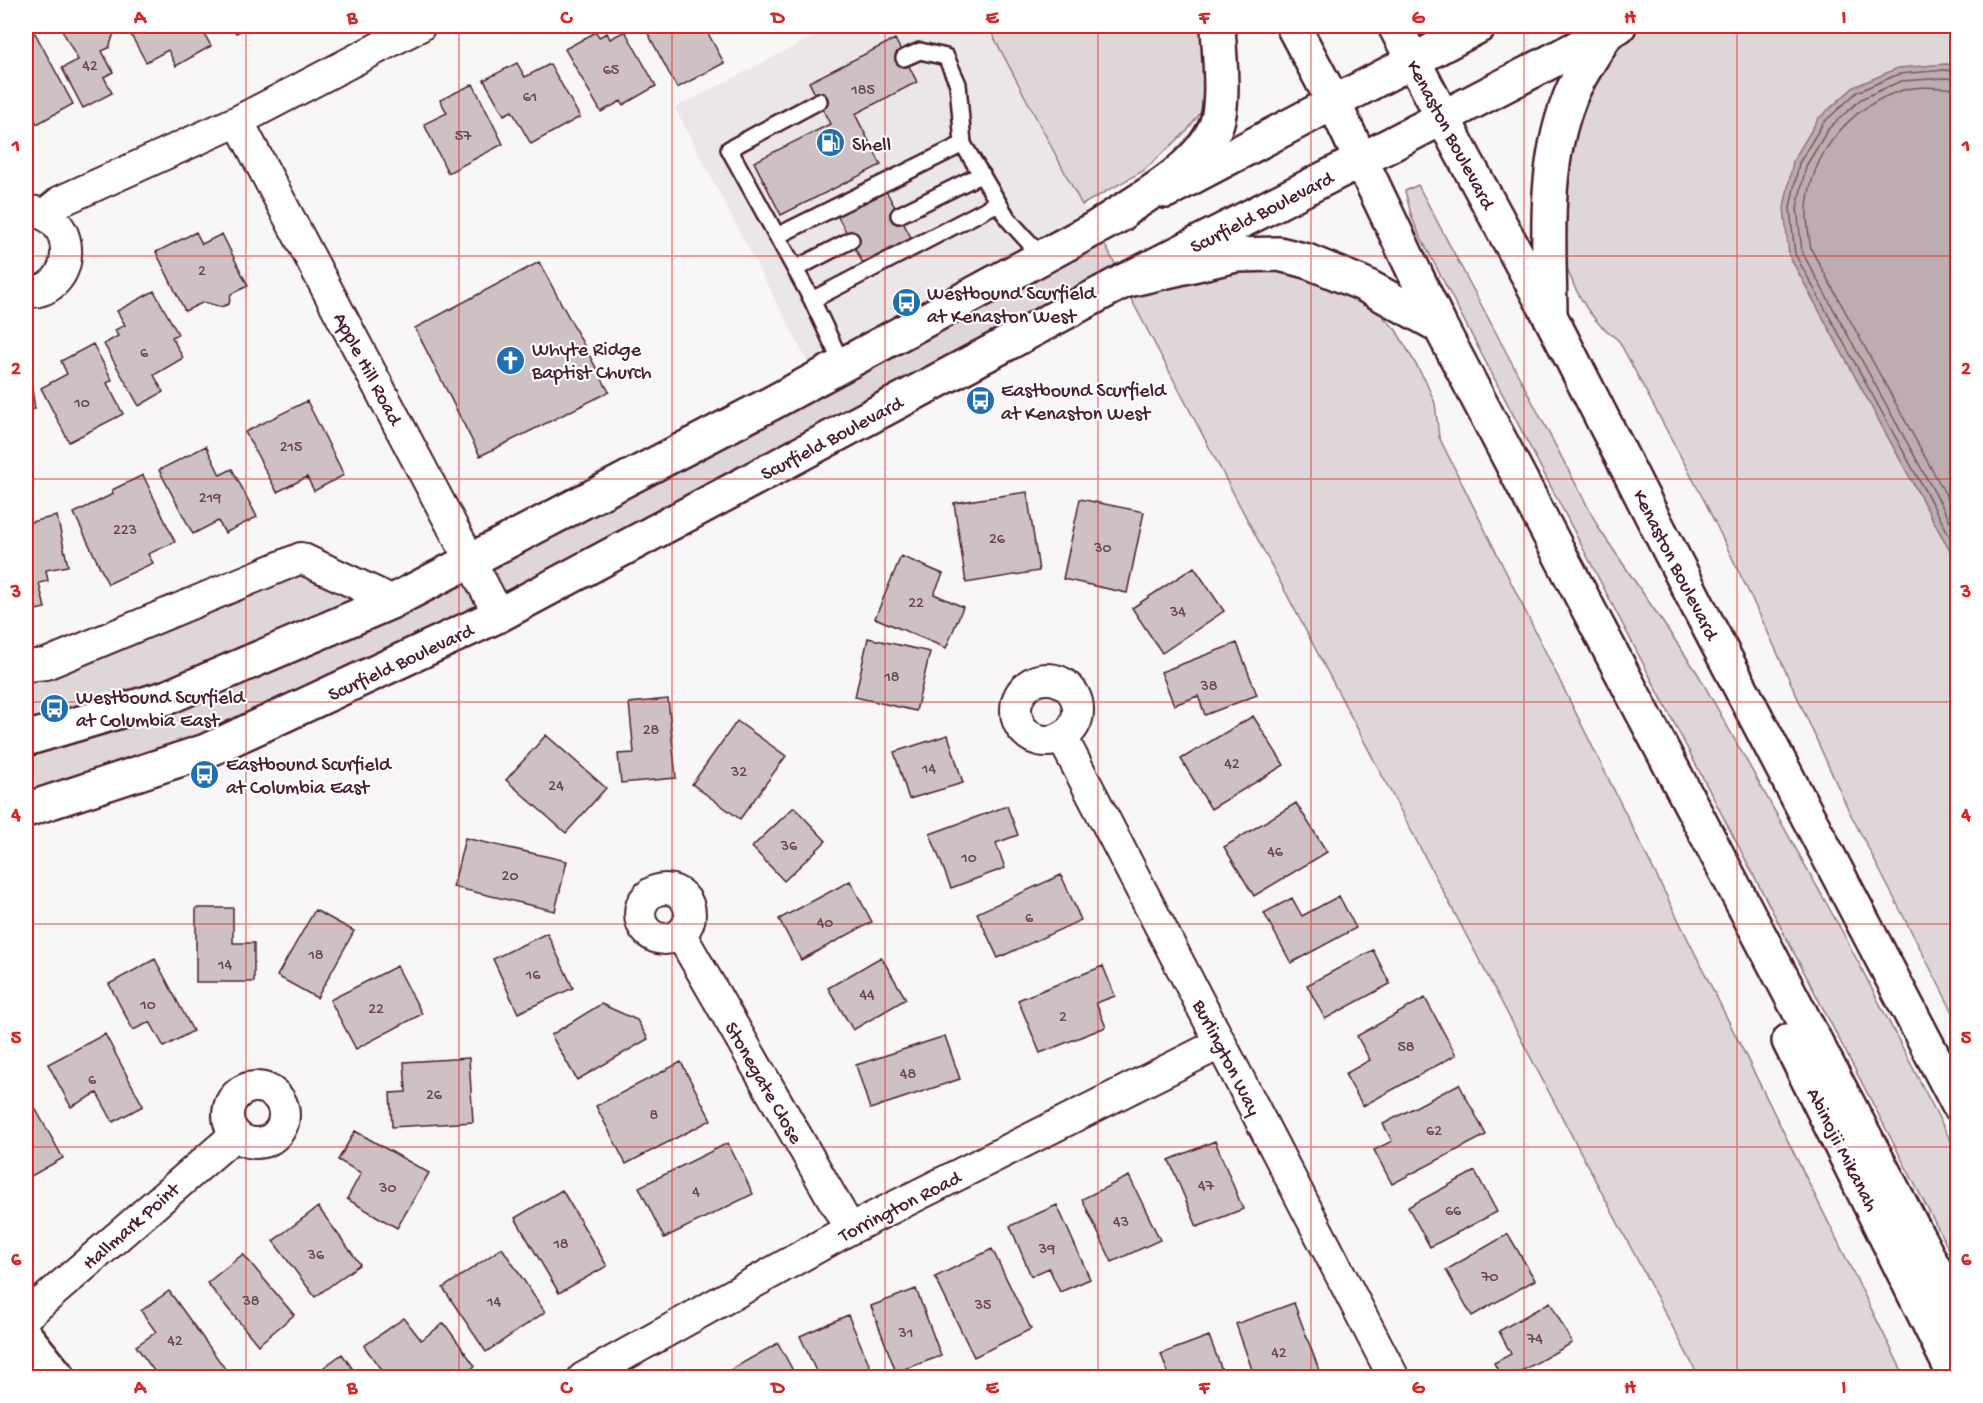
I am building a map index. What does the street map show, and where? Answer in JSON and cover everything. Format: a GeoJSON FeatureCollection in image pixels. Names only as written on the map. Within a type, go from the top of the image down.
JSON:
{"type":"FeatureCollection","features":[{"type":"Feature","properties":{"kind":"main road"},"geometry":{"type":"LineString","coordinates":[[1096,228],[1188,166],[1215,129],[1221,96],[1218,26]]}},
{"type":"Feature","properties":{"kind":"main road"},"geometry":{"type":"LineString","coordinates":[[1293,26],[1333,101],[1440,326],[1958,1314]]}},
{"type":"Feature","properties":{"kind":"main road","name":"Kenaston Boulevard"},"geometry":{"type":"LineString","coordinates":[[1395,26],[1550,316],[1701,612],[1958,1104]]}},
{"type":"Feature","properties":{"kind":"main road"},"geometry":{"type":"LineString","coordinates":[[26,739],[168,697],[393,601],[471,562],[1333,101],[1479,26]]}},
{"type":"Feature","properties":{"kind":"main road"},"geometry":{"type":"LineString","coordinates":[[1550,316],[1549,191],[1557,141],[1569,99],[1613,28]]}},
{"type":"Feature","properties":{"kind":"main road","name":"Scurfield Boulevard"},"geometry":{"type":"LineString","coordinates":[[26,810],[206,751],[499,615],[1124,281],[1613,28]]}},
{"type":"Feature","properties":{"kind":"main road"},"geometry":{"type":"LineString","coordinates":[[1124,281],[1236,255],[1279,254],[1307,261],[1364,284],[1440,326]]}},
{"type":"Feature","properties":{"kind":"main road","name":"Abinojii Mikanah"},"geometry":{"type":"LineString","coordinates":[[1748,914],[1770,1002],[1956,1377]]}},
{"type":"Feature","properties":{"kind":"main road"},"geometry":{"type":"LineString","coordinates":[[26,1337],[59,1377]]}},
{"type":"Feature","properties":{"kind":"street"},"geometry":{"type":"LineString","coordinates":[[35,213],[238,121],[420,26]]}},
{"type":"Feature","properties":{"kind":"street","name":"Apple Hill Road"},"geometry":{"type":"LineString","coordinates":[[238,121],[499,615]]}},
{"type":"Feature","properties":{"kind":"street"},"geometry":{"type":"LineString","coordinates":[[26,291],[34,292],[43,289],[55,281],[66,262],[66,243],[56,223],[35,213]]}},
{"type":"Feature","properties":{"kind":"street"},"geometry":{"type":"LineString","coordinates":[[26,666],[46,664],[301,558],[393,601]]}},
{"type":"Feature","properties":{"kind":"street","name":"Burlington Way"},"geometry":{"type":"LineString","coordinates":[[1062,737],[1394,1377]]}},
{"type":"Feature","properties":{"kind":"street","name":"Stonegate Close"},"geometry":{"type":"LineString","coordinates":[[681,935],[850,1229]]}},
{"type":"Feature","properties":{"kind":"street","name":"Torrington Road"},"geometry":{"type":"LineString","coordinates":[[583,1377],[850,1229],[1221,1043]]}},
{"type":"Feature","properties":{"kind":"street","name":"Hallmark Point"},"geometry":{"type":"LineString","coordinates":[[26,1316],[235,1135]]}},
{"type":"Feature","properties":{"kind":"lane"},"geometry":{"type":"LineString","coordinates":[[904,58],[920,51],[946,57],[958,84],[963,144],[1008,219],[1042,257]]}},
{"type":"Feature","properties":{"kind":"lane"},"geometry":{"type":"LineString","coordinates":[[819,101],[729,149],[812,300],[842,364]]}},
{"type":"Feature","properties":{"kind":"lane"},"geometry":{"type":"LineString","coordinates":[[777,236],[963,144]]}},
{"type":"Feature","properties":{"kind":"lane"},"geometry":{"type":"LineString","coordinates":[[899,215],[981,174]]}},
{"type":"Feature","properties":{"kind":"lane"},"geometry":{"type":"LineString","coordinates":[[812,300],[998,203]]}},
{"type":"Feature","properties":{"kind":"lane"},"geometry":{"type":"LineString","coordinates":[[795,269],[851,240]]}},
{"type":"Feature","properties":{"kind":"shaded area"},"geometry":{"type":"Polygon","coordinates":[[[834,26],[988,26],[1096,228],[816,378],[675,108],[834,26]]]}},
{"type":"Feature","properties":{"kind":"shaded area"},"geometry":{"type":"Polygon","coordinates":[[[988,26],[1224,26],[1211,98],[1187,131],[1143,171],[1082,205],[988,26]]]}},
{"type":"Feature","properties":{"kind":"shaded area"},"geometry":{"type":"Polygon","coordinates":[[[1630,26],[1957,26],[1957,66],[1946,64],[1789,255],[1957,564],[1957,1020],[1848,809],[1766,628],[1706,504],[1619,341],[1599,324],[1587,309],[1564,261],[1552,213],[1598,47],[1630,26]]]}},
{"type":"Feature","properties":{"kind":"shaded area"},"geometry":{"type":"Polygon","coordinates":[[[1418,185],[1600,530],[1698,674],[1843,933],[1957,1153],[1957,1265],[1420,236],[1412,218],[1405,191],[1418,185]]]}},
{"type":"Feature","properties":{"kind":"shaded area"},"geometry":{"type":"Polygon","coordinates":[[[1096,228],[1124,281],[499,615],[26,810],[26,666],[301,558],[393,601],[1096,228]]]}},
{"type":"Feature","properties":{"kind":"shaded area"},"geometry":{"type":"Polygon","coordinates":[[[1225,268],[1305,271],[1375,308],[1396,330],[1425,380],[1435,403],[1439,437],[1905,1377],[1699,1377],[1130,297],[1183,276],[1225,268]]]}},
{"type":"Feature","properties":{"kind":"water"},"geometry":{"type":"Polygon","coordinates":[[[1946,64],[1958,66],[1957,564],[1789,255],[1784,208],[1793,161],[1818,119],[1854,87],[1898,68],[1946,64]]]}},
{"type":"Feature","properties":{"kind":"building"},"geometry":{"type":"Polygon","coordinates":[[[60,26],[110,26],[114,33],[109,48],[102,51],[113,72],[104,77],[112,93],[83,108],[62,68],[78,60],[60,26]]]}},
{"type":"Feature","properties":{"kind":"building"},"geometry":{"type":"Polygon","coordinates":[[[126,26],[200,26],[211,46],[176,66],[168,50],[146,62],[126,26]]]}},
{"type":"Feature","properties":{"kind":"building"},"geometry":{"type":"Polygon","coordinates":[[[209,26],[224,26],[212,32],[209,26]]]}},
{"type":"Feature","properties":{"kind":"building"},"geometry":{"type":"Polygon","coordinates":[[[231,26],[251,26],[236,33],[231,26]]]}},
{"type":"Feature","properties":{"kind":"building"},"geometry":{"type":"Polygon","coordinates":[[[644,26],[704,26],[724,63],[677,88],[644,26]]]}},
{"type":"Feature","properties":{"kind":"building"},"geometry":{"type":"Polygon","coordinates":[[[625,31],[656,86],[623,105],[621,101],[601,112],[565,49],[596,32],[599,37],[607,33],[610,39],[625,31]]]}},
{"type":"Feature","properties":{"kind":"building"},"geometry":{"type":"Polygon","coordinates":[[[35,33],[73,104],[37,124],[26,105],[26,39],[35,33]]]}},
{"type":"Feature","properties":{"kind":"building","name":"Shell"},"geometry":{"type":"Polygon","coordinates":[[[895,39],[917,82],[855,114],[881,165],[781,215],[754,162],[830,124],[809,82],[895,39]]]}},
{"type":"Feature","properties":{"kind":"building"},"geometry":{"type":"Polygon","coordinates":[[[517,63],[525,77],[550,64],[580,117],[531,144],[512,111],[504,115],[484,80],[517,63]]]}},
{"type":"Feature","properties":{"kind":"building"},"geometry":{"type":"Polygon","coordinates":[[[473,84],[503,144],[448,173],[424,124],[447,113],[440,100],[473,84]]]}},
{"type":"Feature","properties":{"kind":"building"},"geometry":{"type":"Polygon","coordinates":[[[885,189],[913,241],[865,267],[837,215],[885,189]]]}},
{"type":"Feature","properties":{"kind":"building"},"geometry":{"type":"Polygon","coordinates":[[[196,232],[202,244],[222,234],[248,286],[231,294],[229,304],[221,307],[204,302],[185,311],[156,252],[196,232]]]}},
{"type":"Feature","properties":{"kind":"building","name":"Whyte Ridge Baptist Church"},"geometry":{"type":"Polygon","coordinates":[[[539,262],[609,392],[480,456],[415,328],[539,262]]]}},
{"type":"Feature","properties":{"kind":"building"},"geometry":{"type":"Polygon","coordinates":[[[154,291],[178,334],[172,337],[183,358],[154,375],[163,392],[139,406],[104,344],[118,336],[115,330],[125,325],[117,311],[154,291]]]}},
{"type":"Feature","properties":{"kind":"building"},"geometry":{"type":"Polygon","coordinates":[[[93,344],[112,380],[107,383],[123,414],[69,442],[41,388],[67,374],[61,361],[93,344]]]}},
{"type":"Feature","properties":{"kind":"building"},"geometry":{"type":"Polygon","coordinates":[[[26,369],[29,369],[35,409],[26,410],[26,369]]]}},
{"type":"Feature","properties":{"kind":"building"},"geometry":{"type":"Polygon","coordinates":[[[307,401],[344,475],[314,491],[307,477],[277,492],[245,432],[307,401]]]}},
{"type":"Feature","properties":{"kind":"building"},"geometry":{"type":"Polygon","coordinates":[[[206,446],[220,475],[232,469],[257,517],[225,533],[218,521],[193,534],[159,470],[206,446]]]}},
{"type":"Feature","properties":{"kind":"building"},"geometry":{"type":"Polygon","coordinates":[[[143,475],[175,542],[148,554],[153,563],[108,584],[74,513],[113,494],[112,490],[143,475]]]}},
{"type":"Feature","properties":{"kind":"building"},"geometry":{"type":"Polygon","coordinates":[[[1027,492],[1039,571],[966,583],[954,503],[1027,492]]]}},
{"type":"Feature","properties":{"kind":"building"},"geometry":{"type":"Polygon","coordinates":[[[1080,499],[1144,512],[1127,593],[1063,579],[1080,499]]]}},
{"type":"Feature","properties":{"kind":"building"},"geometry":{"type":"Polygon","coordinates":[[[57,516],[68,566],[46,570],[48,581],[39,583],[45,608],[26,612],[26,523],[57,516]]]}},
{"type":"Feature","properties":{"kind":"building"},"geometry":{"type":"Polygon","coordinates":[[[901,556],[943,574],[934,594],[963,607],[946,648],[875,618],[901,556]]]}},
{"type":"Feature","properties":{"kind":"building"},"geometry":{"type":"Polygon","coordinates":[[[1194,567],[1224,611],[1162,653],[1132,608],[1194,567]]]}},
{"type":"Feature","properties":{"kind":"building"},"geometry":{"type":"Polygon","coordinates":[[[868,638],[930,652],[916,711],[855,697],[868,638]]]}},
{"type":"Feature","properties":{"kind":"building"},"geometry":{"type":"Polygon","coordinates":[[[1237,643],[1257,695],[1205,715],[1198,696],[1174,705],[1161,672],[1237,643]]]}},
{"type":"Feature","properties":{"kind":"building"},"geometry":{"type":"Polygon","coordinates":[[[668,699],[676,778],[621,783],[618,754],[634,753],[629,703],[668,699]]]}},
{"type":"Feature","properties":{"kind":"building"},"geometry":{"type":"Polygon","coordinates":[[[1253,716],[1284,765],[1211,809],[1181,759],[1253,716]]]}},
{"type":"Feature","properties":{"kind":"building"},"geometry":{"type":"Polygon","coordinates":[[[737,721],[786,756],[740,819],[692,784],[737,721]]]}},
{"type":"Feature","properties":{"kind":"building"},"geometry":{"type":"Polygon","coordinates":[[[546,735],[606,788],[566,833],[506,780],[546,735]]]}},
{"type":"Feature","properties":{"kind":"building"},"geometry":{"type":"Polygon","coordinates":[[[948,735],[963,783],[909,799],[894,752],[948,735]]]}},
{"type":"Feature","properties":{"kind":"building"},"geometry":{"type":"Polygon","coordinates":[[[1296,803],[1327,852],[1254,896],[1224,847],[1296,803]]]}},
{"type":"Feature","properties":{"kind":"building"},"geometry":{"type":"Polygon","coordinates":[[[1007,806],[1018,835],[996,843],[1005,868],[951,888],[930,834],[1007,806]]]}},
{"type":"Feature","properties":{"kind":"building"},"geometry":{"type":"Polygon","coordinates":[[[794,807],[826,841],[784,881],[752,847],[794,807]]]}},
{"type":"Feature","properties":{"kind":"building"},"geometry":{"type":"Polygon","coordinates":[[[465,838],[567,861],[555,911],[453,887],[465,838]]]}},
{"type":"Feature","properties":{"kind":"building"},"geometry":{"type":"Polygon","coordinates":[[[1061,875],[1081,920],[998,958],[977,913],[1061,875]]]}},
{"type":"Feature","properties":{"kind":"building"},"geometry":{"type":"Polygon","coordinates":[[[850,881],[872,922],[801,960],[779,919],[850,881]]]}},
{"type":"Feature","properties":{"kind":"building"},"geometry":{"type":"Polygon","coordinates":[[[1339,896],[1356,928],[1291,963],[1264,913],[1292,898],[1302,916],[1339,896]]]}},
{"type":"Feature","properties":{"kind":"building"},"geometry":{"type":"Polygon","coordinates":[[[196,908],[233,908],[233,943],[254,943],[254,982],[196,982],[196,908]]]}},
{"type":"Feature","properties":{"kind":"building"},"geometry":{"type":"Polygon","coordinates":[[[315,910],[354,931],[317,998],[277,976],[315,910]]]}},
{"type":"Feature","properties":{"kind":"building"},"geometry":{"type":"Polygon","coordinates":[[[547,933],[573,988],[518,1013],[493,959],[547,933]]]}},
{"type":"Feature","properties":{"kind":"building"},"geometry":{"type":"Polygon","coordinates":[[[1373,950],[1390,984],[1325,1019],[1307,985],[1373,950]]]}},
{"type":"Feature","properties":{"kind":"building"},"geometry":{"type":"Polygon","coordinates":[[[881,957],[906,999],[853,1030],[828,988],[881,957]]]}},
{"type":"Feature","properties":{"kind":"building"},"geometry":{"type":"Polygon","coordinates":[[[155,959],[193,1031],[164,1047],[150,1022],[133,1030],[109,984],[155,959]]]}},
{"type":"Feature","properties":{"kind":"building"},"geometry":{"type":"Polygon","coordinates":[[[397,966],[422,1014],[356,1049],[330,1000],[397,966]]]}},
{"type":"Feature","properties":{"kind":"building"},"geometry":{"type":"Polygon","coordinates":[[[1103,966],[1115,996],[1096,1003],[1106,1027],[1040,1053],[1018,1000],[1103,966]]]}},
{"type":"Feature","properties":{"kind":"building"},"geometry":{"type":"Polygon","coordinates":[[[1425,998],[1456,1055],[1363,1106],[1345,1074],[1370,1060],[1357,1036],[1425,998]]]}},
{"type":"Feature","properties":{"kind":"building"},"geometry":{"type":"Polygon","coordinates":[[[601,1004],[637,1020],[648,1039],[577,1080],[551,1035],[601,1004]]]}},
{"type":"Feature","properties":{"kind":"building"},"geometry":{"type":"Polygon","coordinates":[[[105,1034],[143,1106],[113,1122],[97,1093],[71,1107],[48,1064],[105,1034]]]}},
{"type":"Feature","properties":{"kind":"building"},"geometry":{"type":"Polygon","coordinates":[[[945,1036],[960,1079],[870,1109],[856,1065],[945,1036]]]}},
{"type":"Feature","properties":{"kind":"building"},"geometry":{"type":"Polygon","coordinates":[[[469,1058],[473,1122],[392,1127],[390,1093],[406,1092],[404,1062],[469,1058]]]}},
{"type":"Feature","properties":{"kind":"building"},"geometry":{"type":"Polygon","coordinates":[[[681,1062],[711,1120],[626,1164],[596,1106],[681,1062]]]}},
{"type":"Feature","properties":{"kind":"building"},"geometry":{"type":"Polygon","coordinates":[[[1459,1084],[1486,1135],[1392,1184],[1374,1150],[1392,1141],[1383,1124],[1459,1084]]]}},
{"type":"Feature","properties":{"kind":"building"},"geometry":{"type":"Polygon","coordinates":[[[26,1092],[63,1158],[26,1179],[26,1092]]]}},
{"type":"Feature","properties":{"kind":"building"},"geometry":{"type":"Polygon","coordinates":[[[355,1131],[429,1173],[397,1228],[347,1199],[361,1173],[338,1160],[355,1131]]]}},
{"type":"Feature","properties":{"kind":"building"},"geometry":{"type":"Polygon","coordinates":[[[1215,1141],[1243,1209],[1197,1227],[1169,1160],[1215,1141]]]}},
{"type":"Feature","properties":{"kind":"building"},"geometry":{"type":"Polygon","coordinates":[[[728,1143],[753,1194],[664,1238],[639,1187],[728,1143]]]}},
{"type":"Feature","properties":{"kind":"building"},"geometry":{"type":"Polygon","coordinates":[[[1475,1171],[1497,1212],[1430,1247],[1408,1207],[1475,1171]]]}},
{"type":"Feature","properties":{"kind":"building"},"geometry":{"type":"Polygon","coordinates":[[[1129,1176],[1160,1240],[1112,1262],[1082,1199],[1129,1176]]]}},
{"type":"Feature","properties":{"kind":"building"},"geometry":{"type":"Polygon","coordinates":[[[562,1190],[607,1266],[559,1293],[515,1218],[562,1190]]]}},
{"type":"Feature","properties":{"kind":"building"},"geometry":{"type":"Polygon","coordinates":[[[1057,1205],[1090,1279],[1060,1292],[1049,1268],[1031,1276],[1010,1226],[1057,1205]]]}},
{"type":"Feature","properties":{"kind":"building"},"geometry":{"type":"Polygon","coordinates":[[[318,1207],[360,1264],[315,1297],[273,1241],[318,1207]]]}},
{"type":"Feature","properties":{"kind":"building"},"geometry":{"type":"Polygon","coordinates":[[[1508,1234],[1535,1280],[1472,1316],[1446,1270],[1508,1234]]]}},
{"type":"Feature","properties":{"kind":"building"},"geometry":{"type":"Polygon","coordinates":[[[502,1248],[545,1312],[486,1352],[443,1288],[502,1248]]]}},
{"type":"Feature","properties":{"kind":"building"},"geometry":{"type":"Polygon","coordinates":[[[992,1249],[1031,1329],[974,1357],[935,1277],[992,1249]]]}},
{"type":"Feature","properties":{"kind":"building"},"geometry":{"type":"Polygon","coordinates":[[[243,1254],[294,1315],[258,1345],[207,1283],[243,1254]]]}},
{"type":"Feature","properties":{"kind":"building"},"geometry":{"type":"Polygon","coordinates":[[[916,1289],[941,1356],[896,1372],[871,1306],[916,1289]]]}},
{"type":"Feature","properties":{"kind":"building"},"geometry":{"type":"Polygon","coordinates":[[[169,1291],[226,1370],[216,1378],[159,1378],[136,1346],[156,1332],[141,1311],[169,1291]]]}},
{"type":"Feature","properties":{"kind":"building"},"geometry":{"type":"Polygon","coordinates":[[[1550,1302],[1572,1343],[1509,1378],[1502,1378],[1494,1363],[1511,1354],[1499,1331],[1550,1302]]]}},
{"type":"Feature","properties":{"kind":"building"},"geometry":{"type":"Polygon","coordinates":[[[1294,1303],[1322,1378],[1255,1378],[1236,1324],[1294,1303]]]}},
{"type":"Feature","properties":{"kind":"building"},"geometry":{"type":"Polygon","coordinates":[[[848,1315],[875,1378],[819,1378],[800,1336],[848,1315]]]}},
{"type":"Feature","properties":{"kind":"building"},"geometry":{"type":"Polygon","coordinates":[[[404,1318],[421,1340],[444,1323],[475,1366],[458,1378],[387,1378],[364,1346],[404,1318]]]}},
{"type":"Feature","properties":{"kind":"building"},"geometry":{"type":"Polygon","coordinates":[[[1209,1336],[1225,1378],[1170,1378],[1161,1354],[1209,1336]]]}},
{"type":"Feature","properties":{"kind":"building"},"geometry":{"type":"Polygon","coordinates":[[[778,1343],[797,1378],[728,1378],[725,1373],[778,1343]]]}},
{"type":"Feature","properties":{"kind":"building"},"geometry":{"type":"Polygon","coordinates":[[[342,1354],[359,1378],[309,1378],[342,1354]]]}},
{"type":"Feature","properties":{"kind":"building"},"geometry":{"type":"Polygon","coordinates":[[[1583,1370],[1586,1378],[1566,1378],[1583,1370]]]}},
{"type":"Feature","properties":{"kind":"place","name":"Shell"},"geometry":{"type":"Point","coordinates":[831,143]}},
{"type":"Feature","properties":{"kind":"place","name":"Westbound Scurfield at Kenaston West"},"geometry":{"type":"Point","coordinates":[906,303]}},
{"type":"Feature","properties":{"kind":"place","name":"Whyte Ridge Baptist Church"},"geometry":{"type":"Point","coordinates":[511,360]}},
{"type":"Feature","properties":{"kind":"place","name":"Eastbound Scurfield at Kenaston West"},"geometry":{"type":"Point","coordinates":[980,401]}},
{"type":"Feature","properties":{"kind":"place","name":"Westbound Scurfield at Columbia East"},"geometry":{"type":"Point","coordinates":[55,708]}},
{"type":"Feature","properties":{"kind":"place","name":"Eastbound Scurfield at Columbia East"},"geometry":{"type":"Point","coordinates":[205,775]}}]}
